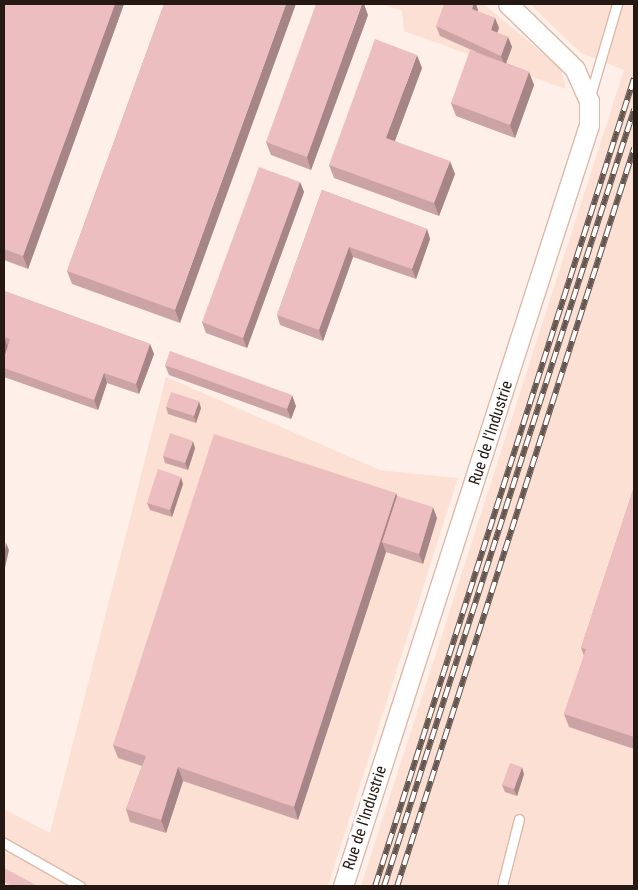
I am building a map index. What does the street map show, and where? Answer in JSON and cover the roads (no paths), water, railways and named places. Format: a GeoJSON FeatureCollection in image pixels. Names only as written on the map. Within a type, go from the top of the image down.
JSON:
{"type":"FeatureCollection","features":[{"type":"Feature","properties":{"kind":"street","name":"Rue de l'Industrie"},"geometry":{"type":"LineString","coordinates":[[343,886],[584,149],[588,101],[575,69],[508,4]]}},
{"type":"Feature","properties":{"kind":"lane"},"geometry":{"type":"LineString","coordinates":[[588,101],[617,4]]}},
{"type":"Feature","properties":{"kind":"lane"},"geometry":{"type":"LineString","coordinates":[[502,886],[519,819]]}},
{"type":"Feature","properties":{"kind":"lane"},"geometry":{"type":"LineString","coordinates":[[4,843],[80,886]]}},
{"type":"Feature","properties":{"kind":"railway"},"geometry":{"type":"LineString","coordinates":[[375,886],[634,78]]}},
{"type":"Feature","properties":{"kind":"railway"},"geometry":{"type":"LineString","coordinates":[[384,886],[634,109]]}},
{"type":"Feature","properties":{"kind":"railway"},"geometry":{"type":"LineString","coordinates":[[397,886],[634,148]]}}]}
